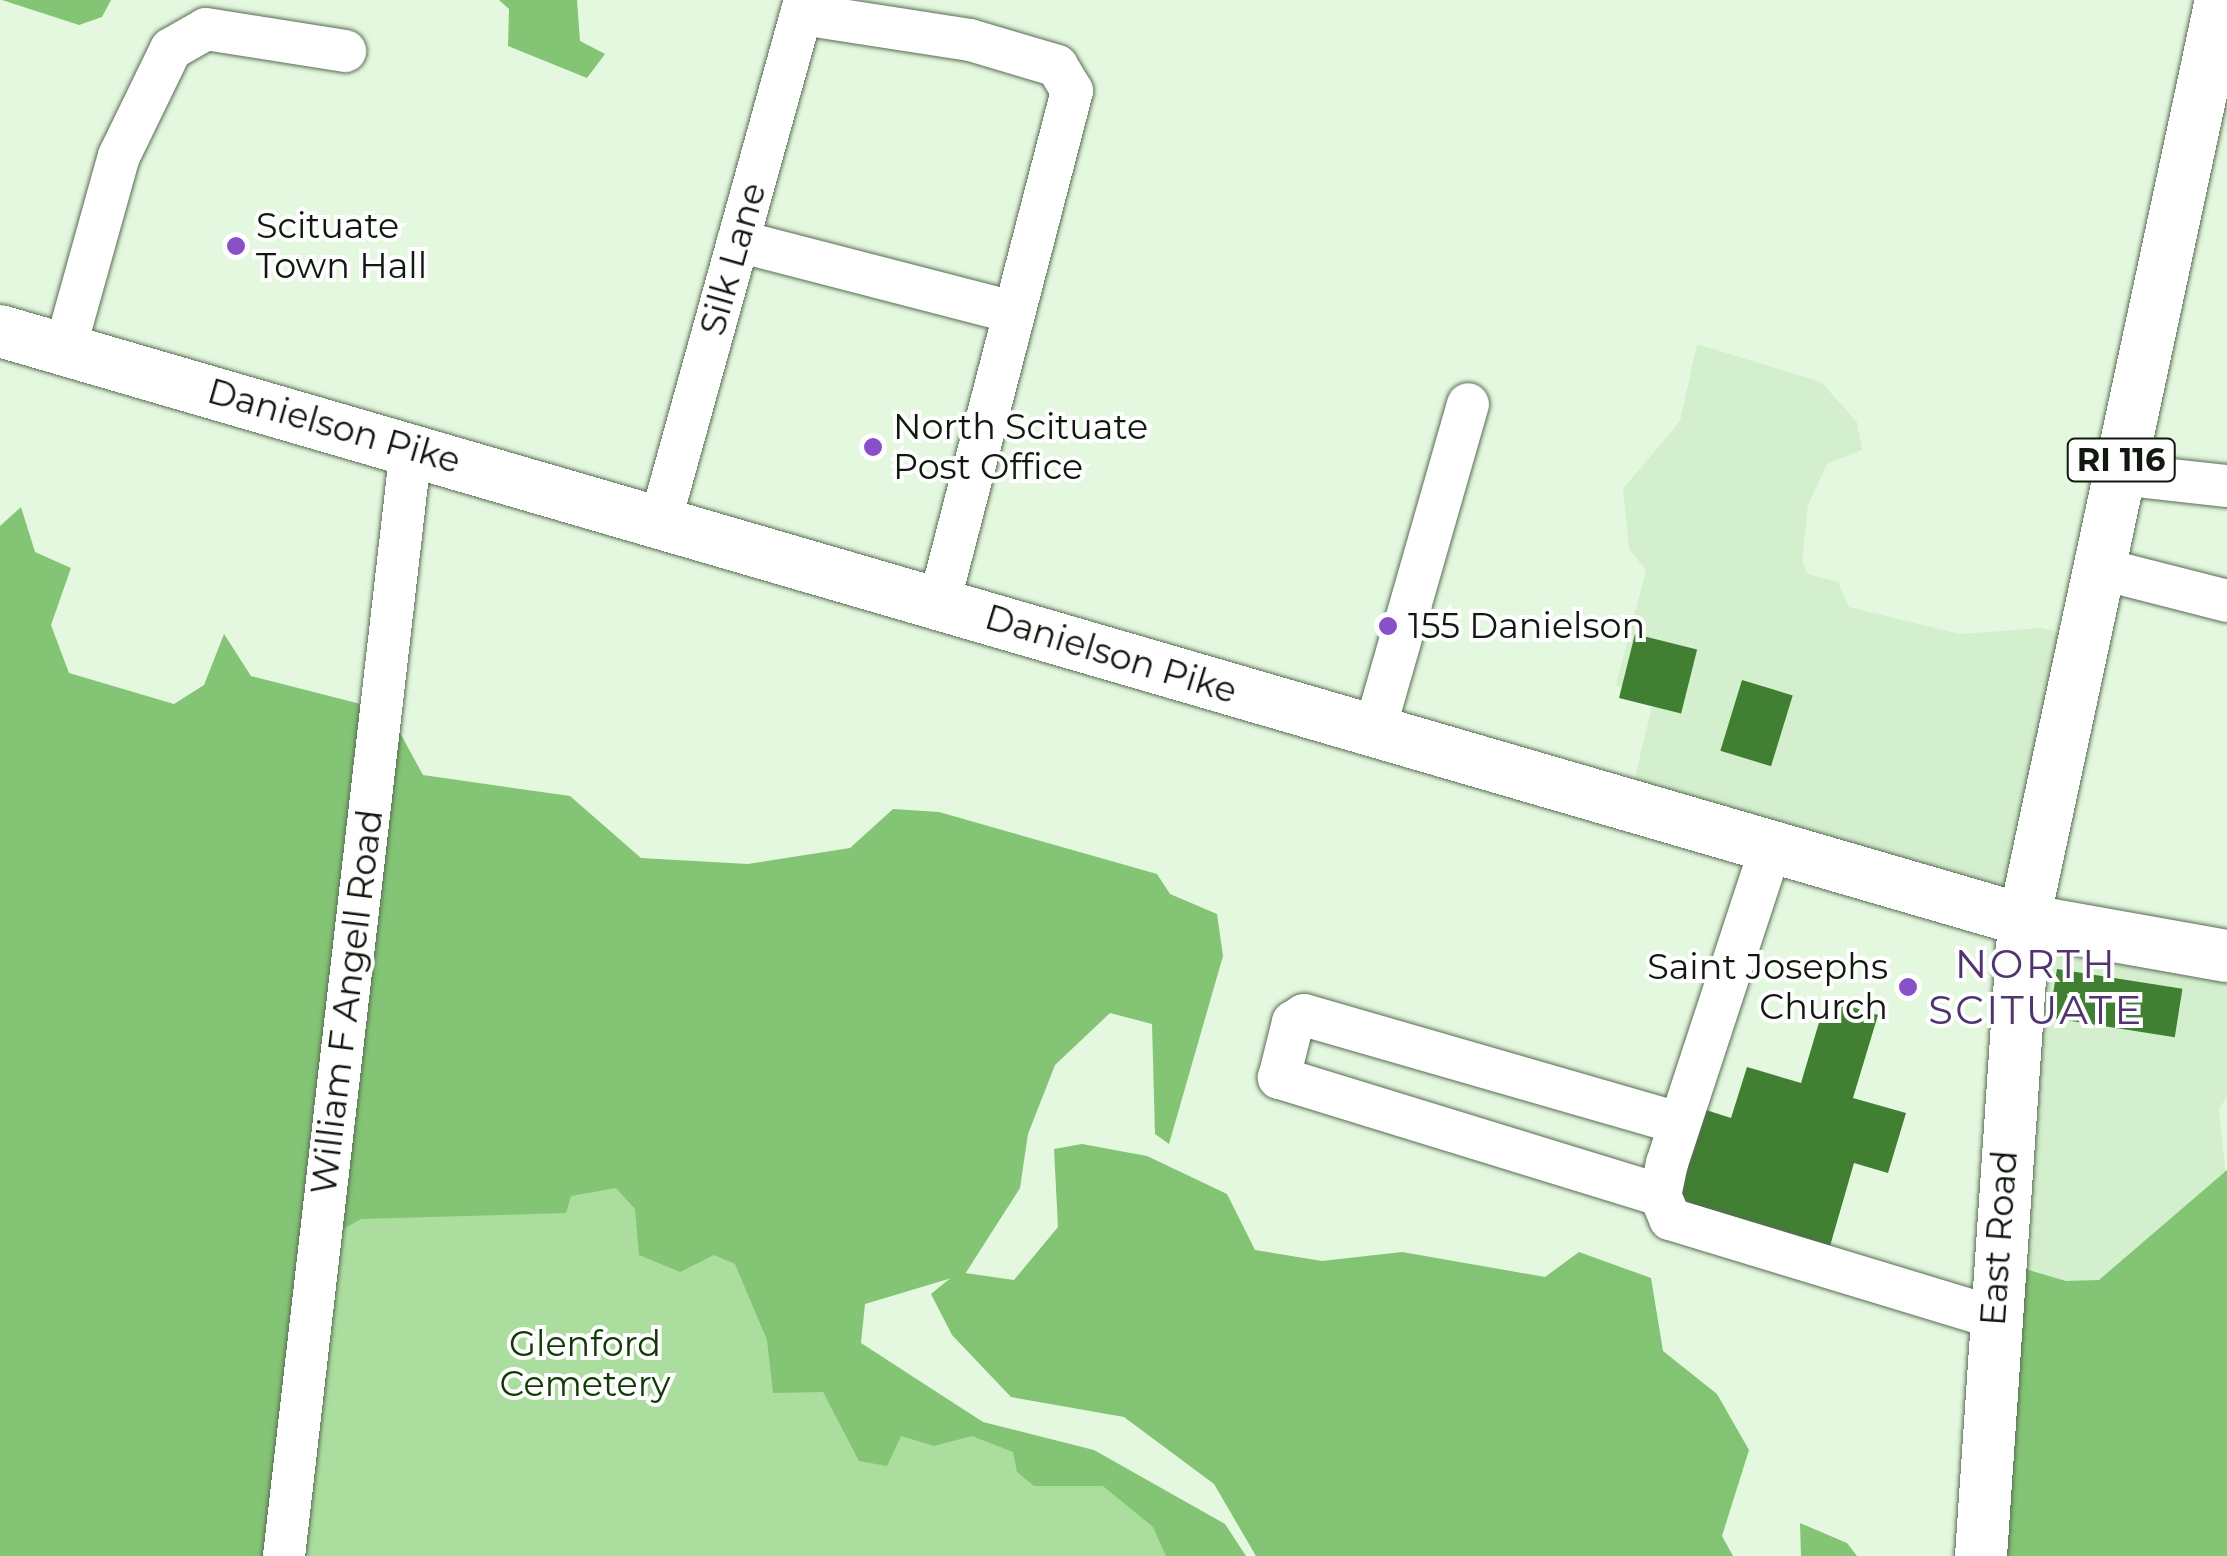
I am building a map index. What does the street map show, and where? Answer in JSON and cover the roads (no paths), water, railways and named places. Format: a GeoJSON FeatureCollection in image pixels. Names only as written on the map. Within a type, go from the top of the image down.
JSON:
{"type":"FeatureCollection","features":[{"type":"Feature","properties":{"kind":"main road","name":"RI 116"},"geometry":{"type":"LineString","coordinates":[[2024,920],[2221,0]]}},
{"type":"Feature","properties":{"kind":"main road","name":"Danielson Pike"},"geometry":{"type":"LineString","coordinates":[[0,331],[661,518],[1374,732],[2024,920],[2227,956]]}},
{"type":"Feature","properties":{"kind":"main road","name":"East Road"},"geometry":{"type":"LineString","coordinates":[[1981,1556],[1994,1317],[2024,920]]}},
{"type":"Feature","properties":{"kind":"street"},"geometry":{"type":"LineString","coordinates":[[803,7],[970,40],[1057,66],[1072,91],[1070,114],[1012,312],[939,603]]}},
{"type":"Feature","properties":{"kind":"street","name":"Silk Lane"},"geometry":{"type":"LineString","coordinates":[[661,518],[803,7]]}},
{"type":"Feature","properties":{"kind":"street"},"geometry":{"type":"LineString","coordinates":[[65,349],[118,156],[171,49],[206,29],[345,51]]}},
{"type":"Feature","properties":{"kind":"street"},"geometry":{"type":"LineString","coordinates":[[738,242],[1012,312]]}},
{"type":"Feature","properties":{"kind":"street"},"geometry":{"type":"LineString","coordinates":[[1374,732],[1468,404]]}},
{"type":"Feature","properties":{"kind":"street","name":"William F Angell Road"},"geometry":{"type":"LineString","coordinates":[[284,1556],[411,448]]}},
{"type":"Feature","properties":{"kind":"street"},"geometry":{"type":"LineString","coordinates":[[2118,474],[2227,486]]}},
{"type":"Feature","properties":{"kind":"street"},"geometry":{"type":"LineString","coordinates":[[2098,568],[2227,601]]}},
{"type":"Feature","properties":{"kind":"street"},"geometry":{"type":"LineString","coordinates":[[1770,847],[1679,1123],[1660,1195],[1670,1219],[1693,1230],[1994,1317]]}},
{"type":"Feature","properties":{"kind":"street"},"geometry":{"type":"LineString","coordinates":[[1660,1195],[1279,1078],[1293,1022],[1304,1015],[1679,1123]]}},
{"type":"Feature","properties":{"kind":"place","name":"Scituate Town Hall"},"geometry":{"type":"Point","coordinates":[236,246]}},
{"type":"Feature","properties":{"kind":"place","name":"North Scituate Post Office"},"geometry":{"type":"Point","coordinates":[873,447]}},
{"type":"Feature","properties":{"kind":"place","name":"155 Danielson"},"geometry":{"type":"Point","coordinates":[1388,626]}},
{"type":"Feature","properties":{"kind":"place","name":"Saint Josephs Church"},"geometry":{"type":"Point","coordinates":[1908,987]}},
{"type":"Feature","properties":{"kind":"district","name":"NORTH SCITUATE"},"geometry":{"type":"Point","coordinates":[2036,987]}},
{"type":"Feature","properties":{"kind":"park label","name":"Glenford Cemetery"},"geometry":{"type":"Point","coordinates":[585,1364]}}]}
